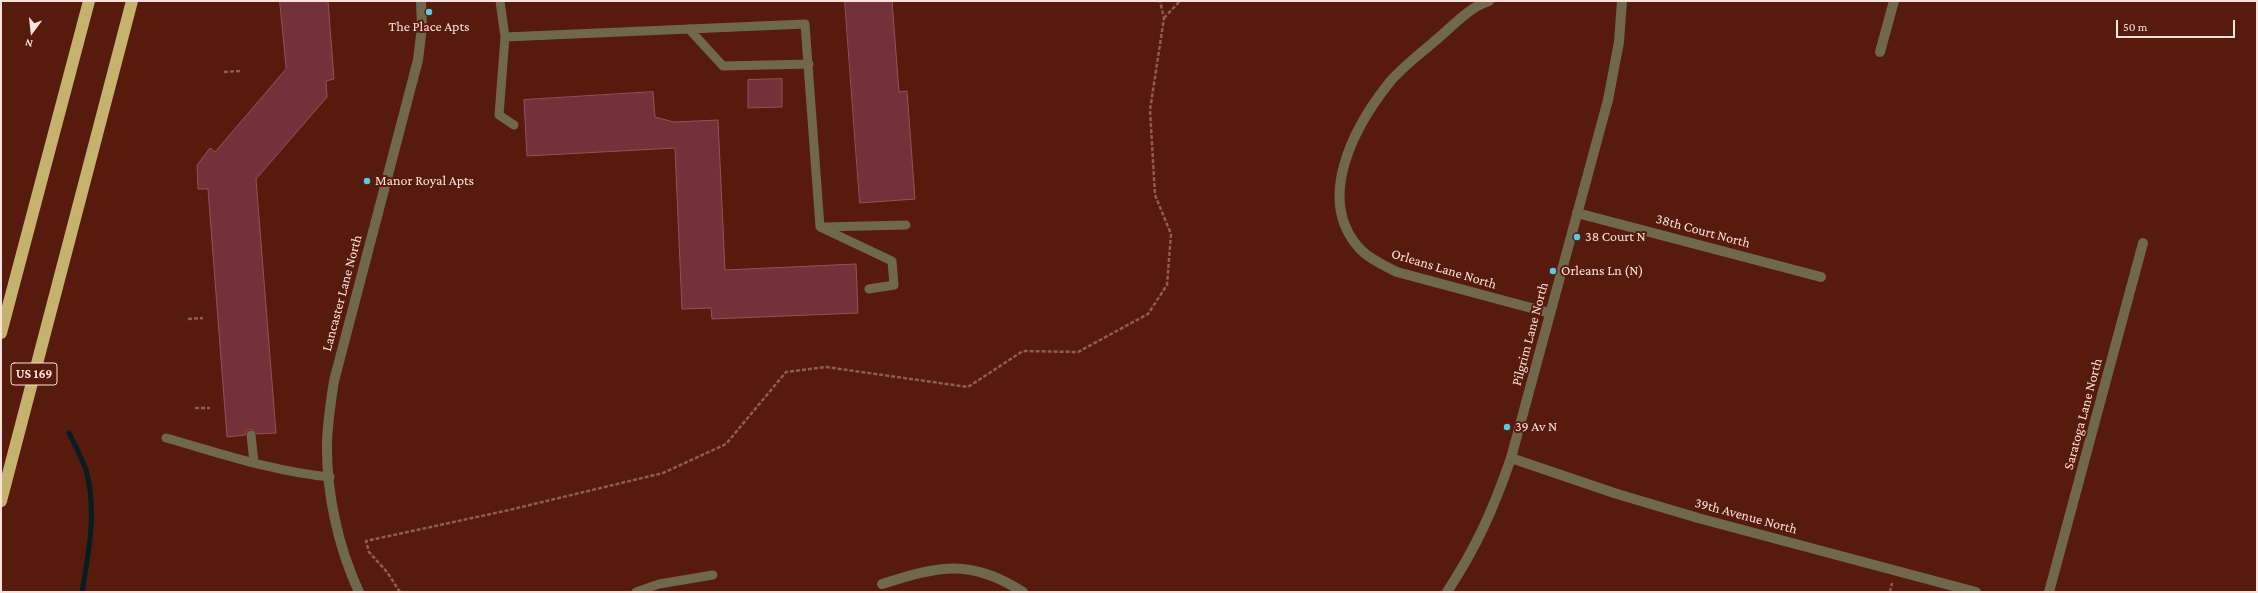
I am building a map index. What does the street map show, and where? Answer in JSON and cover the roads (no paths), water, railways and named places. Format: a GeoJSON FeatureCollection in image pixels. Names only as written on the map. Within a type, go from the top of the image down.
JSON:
{"type":"FeatureCollection","features":[{"type":"Feature","properties":{"kind":"highway"},"geometry":{"type":"LineString","coordinates":[[1,333],[88,1]]}},
{"type":"Feature","properties":{"kind":"highway","name":"US 169"},"geometry":{"type":"LineString","coordinates":[[1,501],[132,1]]}},
{"type":"Feature","properties":{"kind":"street","name":"Lancaster Lane North"},"geometry":{"type":"LineString","coordinates":[[359,592],[350,572],[338,529],[330,477],[327,441],[334,381],[418,60],[422,27],[421,1]]}},
{"type":"Feature","properties":{"kind":"street","name":"Orleans Lane North"},"geometry":{"type":"LineString","coordinates":[[1489,1],[1483,3],[1462,18],[1414,58],[1390,82],[1370,109],[1354,139],[1342,172],[1338,193],[1348,233],[1362,250],[1377,263],[1397,272],[1550,313]]}},
{"type":"Feature","properties":{"kind":"street","name":"Pilgrim Lane North"},"geometry":{"type":"LineString","coordinates":[[1447,592],[1473,552],[1495,505],[1511,458],[1608,100],[1619,42],[1622,1]]}},
{"type":"Feature","properties":{"kind":"street"},"geometry":{"type":"LineString","coordinates":[[1880,52],[1894,1]]}},
{"type":"Feature","properties":{"kind":"street","name":"38th Court North"},"geometry":{"type":"LineString","coordinates":[[1577,213],[1821,277]]}},
{"type":"Feature","properties":{"kind":"street","name":"Saratoga Lane North"},"geometry":{"type":"LineString","coordinates":[[2049,592],[2143,243]]}},
{"type":"Feature","properties":{"kind":"street","name":"39th Avenue North"},"geometry":{"type":"LineString","coordinates":[[1511,458],[1614,493],[1690,516],[1976,592]]}},
{"type":"Feature","properties":{"kind":"street"},"geometry":{"type":"LineString","coordinates":[[882,584],[922,572],[949,568],[976,570],[1001,578],[1023,592]]}},
{"type":"Feature","properties":{"kind":"lane"},"geometry":{"type":"LineString","coordinates":[[500,1],[505,37],[499,115],[514,125]]}},
{"type":"Feature","properties":{"kind":"lane"},"geometry":{"type":"LineString","coordinates":[[505,37],[805,24],[820,227]]}},
{"type":"Feature","properties":{"kind":"lane"},"geometry":{"type":"LineString","coordinates":[[689,29],[723,66],[809,64]]}},
{"type":"Feature","properties":{"kind":"lane"},"geometry":{"type":"LineString","coordinates":[[820,227],[906,225]]}},
{"type":"Feature","properties":{"kind":"lane"},"geometry":{"type":"LineString","coordinates":[[820,227],[892,261],[894,285],[869,289]]}},
{"type":"Feature","properties":{"kind":"lane"},"geometry":{"type":"LineString","coordinates":[[251,435],[254,462]]}},
{"type":"Feature","properties":{"kind":"lane"},"geometry":{"type":"LineString","coordinates":[[166,438],[306,475],[330,477]]}},
{"type":"Feature","properties":{"kind":"lane"},"geometry":{"type":"LineString","coordinates":[[636,592],[659,584],[713,575]]}},
{"type":"Feature","properties":{"kind":"waterway"},"geometry":{"type":"LineString","coordinates":[[69,433],[86,470],[91,500],[91,531],[82,592]]}},
{"type":"Feature","properties":{"kind":"place","name":"The Place Apts"},"geometry":{"type":"Point","coordinates":[429,12]}},
{"type":"Feature","properties":{"kind":"place","name":"Manor Royal Apts"},"geometry":{"type":"Point","coordinates":[367,181]}},
{"type":"Feature","properties":{"kind":"place","name":"38 Court N"},"geometry":{"type":"Point","coordinates":[1577,237]}},
{"type":"Feature","properties":{"kind":"place","name":"Orleans Ln (N)"},"geometry":{"type":"Point","coordinates":[1553,271]}},
{"type":"Feature","properties":{"kind":"place","name":"39 Av N"},"geometry":{"type":"Point","coordinates":[1507,427]}}]}
